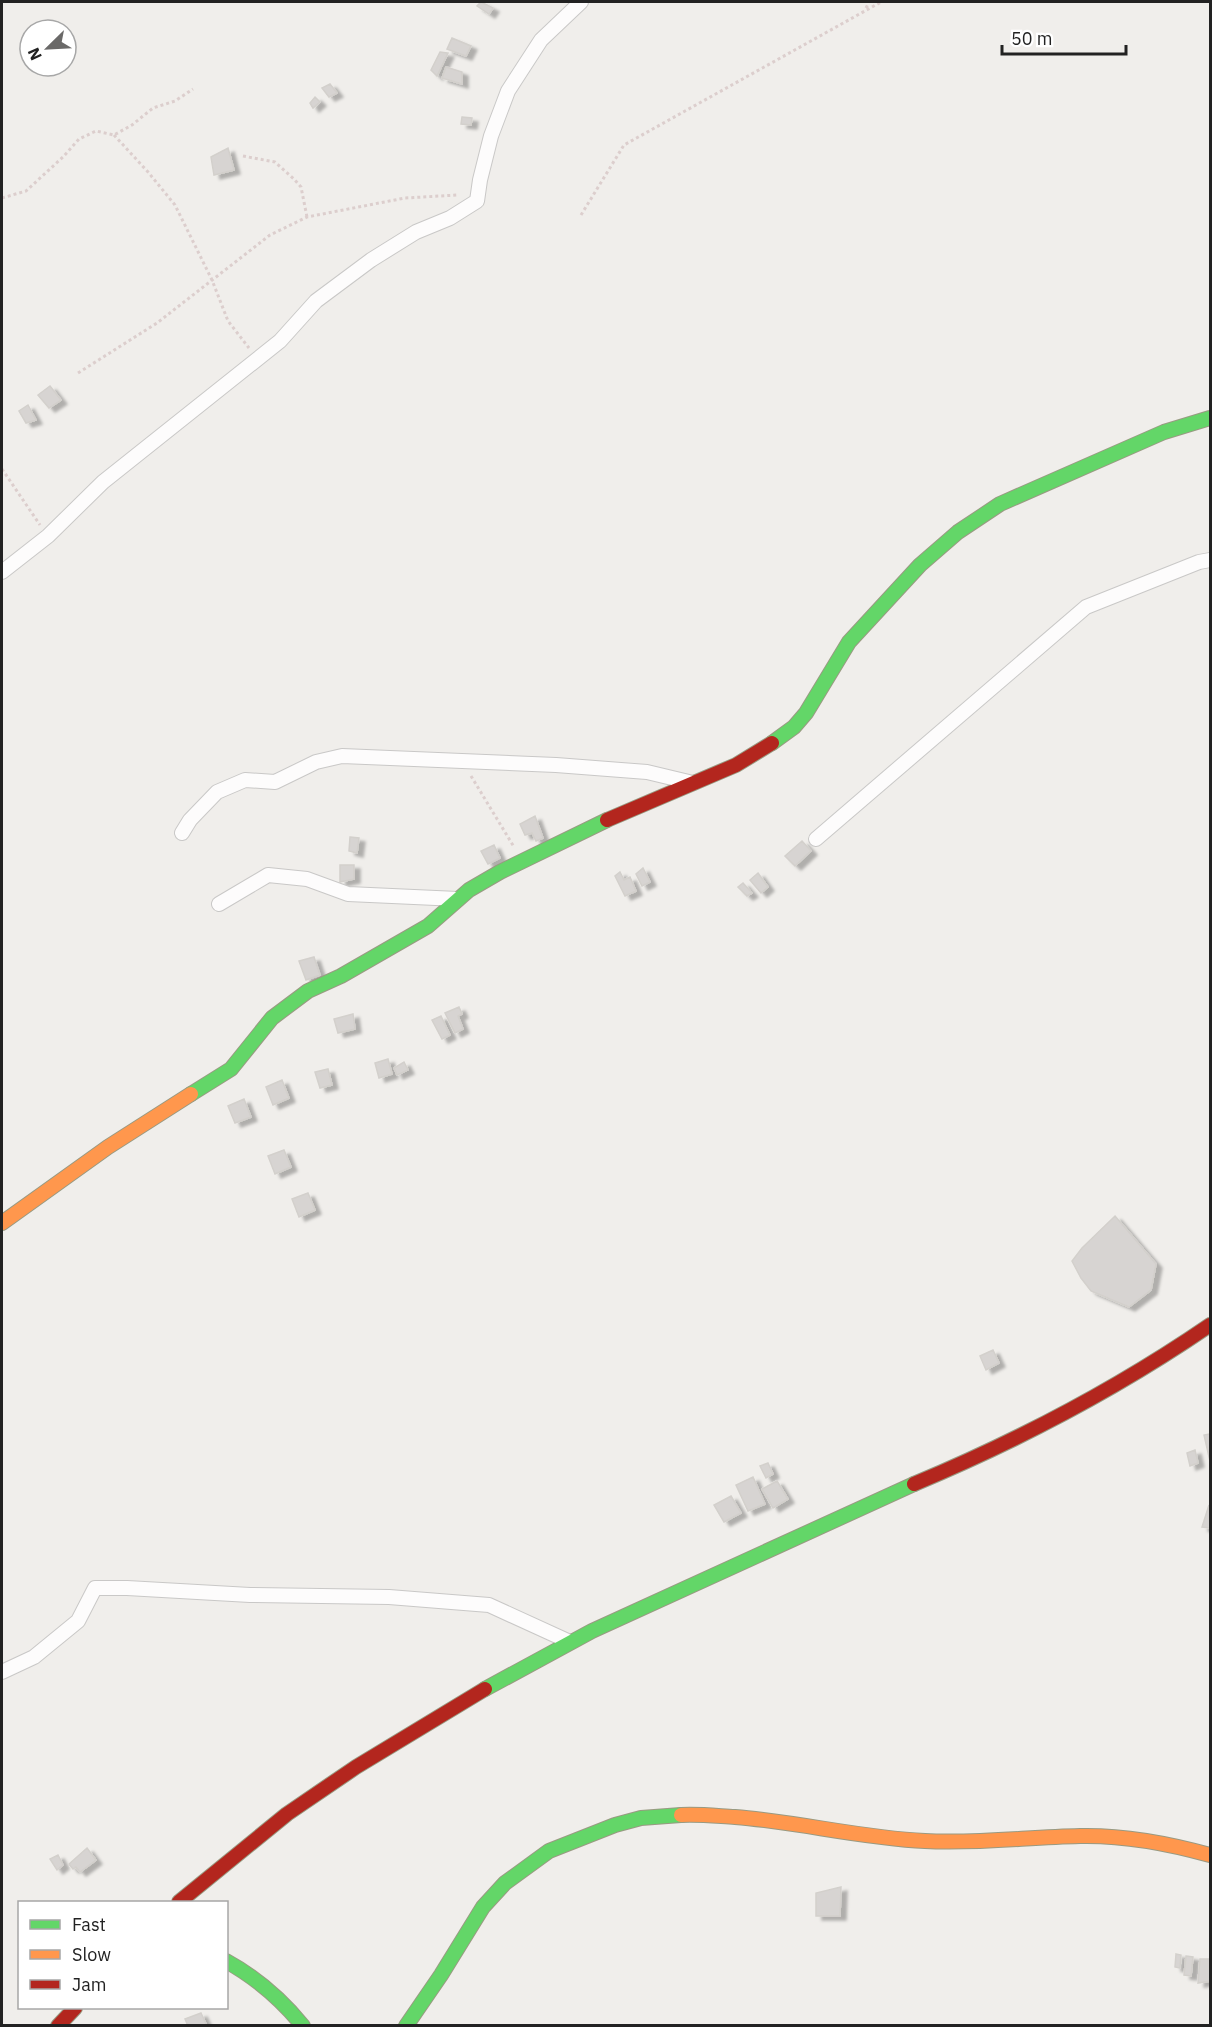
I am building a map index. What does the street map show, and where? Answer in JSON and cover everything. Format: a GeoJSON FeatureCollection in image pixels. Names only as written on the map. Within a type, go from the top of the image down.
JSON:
{"type":"FeatureCollection","features":[{"type":"Feature","properties":{"kind":"street"},"geometry":{"type":"LineString","coordinates":[[2,572],[48,536],[103,482],[280,341],[316,301],[371,260],[416,232],[450,218],[477,201],[490,136],[508,91],[541,40],[581,2]]}},
{"type":"Feature","properties":{"kind":"street"},"geometry":{"type":"LineString","coordinates":[[2,1223],[108,1147],[231,1069],[272,1018],[308,992],[428,926],[469,890],[586,829],[736,765],[765,748],[794,727],[806,713],[849,642],[920,565],[957,532],[999,504],[1164,432],[1210,418]]}},
{"type":"Feature","properties":{"kind":"street"},"geometry":{"type":"LineString","coordinates":[[816,839],[1086,607],[1199,562],[1210,560]]}},
{"type":"Feature","properties":{"kind":"street"},"geometry":{"type":"LineString","coordinates":[[182,833],[190,820],[217,792],[245,780],[275,782],[316,762],[342,756],[556,765],[647,772],[693,783]]}},
{"type":"Feature","properties":{"kind":"street"},"geometry":{"type":"LineString","coordinates":[[219,904],[268,875],[307,879],[348,894],[458,899]]}},
{"type":"Feature","properties":{"kind":"street"},"geometry":{"type":"LineString","coordinates":[[180,1901],[287,1814],[356,1767],[440,1715],[570,1642],[731,1566],[976,1458],[1162,1357],[1210,1325]]}},
{"type":"Feature","properties":{"kind":"street"},"geometry":{"type":"LineString","coordinates":[[2,1672],[34,1657],[78,1622],[95,1588],[250,1595],[389,1597],[489,1605],[570,1642]]}},
{"type":"Feature","properties":{"kind":"street"},"geometry":{"type":"LineString","coordinates":[[406,2025],[441,1976],[483,1907],[505,1882],[549,1851],[615,1825],[641,1818],[695,1814],[762,1819],[923,1841],[957,1842],[1082,1836],[1124,1838],[1167,1843],[1210,1855]]}},
{"type":"Feature","properties":{"kind":"street"},"geometry":{"type":"LineString","coordinates":[[228,1962],[258,1978],[275,1993],[303,2025]]}},
{"type":"Feature","properties":{"kind":"street"},"geometry":{"type":"LineString","coordinates":[[58,2025],[73,2009]]}},
{"type":"Feature","properties":{"kind":"path"},"geometry":{"type":"LineString","coordinates":[[865,10],[869,2]]}},
{"type":"Feature","properties":{"kind":"path"},"geometry":{"type":"LineString","coordinates":[[581,215],[624,144],[881,2]]}},
{"type":"Feature","properties":{"kind":"path"},"geometry":{"type":"LineString","coordinates":[[114,135],[132,125],[153,108],[175,101],[193,89]]}},
{"type":"Feature","properties":{"kind":"path"},"geometry":{"type":"LineString","coordinates":[[2,198],[26,191],[80,139],[96,131],[114,135],[175,205],[212,280],[228,321],[258,359]]}},
{"type":"Feature","properties":{"kind":"path"},"geometry":{"type":"LineString","coordinates":[[243,156],[275,162],[294,179],[302,187],[307,217]]}},
{"type":"Feature","properties":{"kind":"path"},"geometry":{"type":"LineString","coordinates":[[78,373],[158,323],[270,235],[307,217],[405,198],[454,194],[477,201]]}},
{"type":"Feature","properties":{"kind":"path"},"geometry":{"type":"LineString","coordinates":[[2,469],[48,536]]}},
{"type":"Feature","properties":{"kind":"path"},"geometry":{"type":"LineString","coordinates":[[465,762],[471,776],[523,861]]}},
{"type":"Feature","properties":{"kind":"building"},"geometry":{"type":"Polygon","coordinates":[[[481,2],[493,8],[489,14],[477,6],[481,2]]]}},
{"type":"Feature","properties":{"kind":"building"},"geometry":{"type":"Polygon","coordinates":[[[452,38],[471,46],[466,56],[447,49],[452,38]]]}},
{"type":"Feature","properties":{"kind":"building"},"geometry":{"type":"Polygon","coordinates":[[[440,52],[448,53],[437,76],[431,70],[440,52]]]}},
{"type":"Feature","properties":{"kind":"building"},"geometry":{"type":"Polygon","coordinates":[[[446,67],[462,72],[462,84],[442,78],[446,67]]]}},
{"type":"Feature","properties":{"kind":"building"},"geometry":{"type":"Polygon","coordinates":[[[330,84],[337,93],[329,97],[322,88],[330,84]]]}},
{"type":"Feature","properties":{"kind":"building"},"geometry":{"type":"Polygon","coordinates":[[[315,97],[320,102],[313,108],[310,103],[315,97]]]}},
{"type":"Feature","properties":{"kind":"building"},"geometry":{"type":"Polygon","coordinates":[[[462,117],[472,118],[471,125],[461,124],[462,117]]]}},
{"type":"Feature","properties":{"kind":"building"},"geometry":{"type":"Polygon","coordinates":[[[228,148],[234,170],[214,175],[211,157],[228,148]]]}},
{"type":"Feature","properties":{"kind":"building"},"geometry":{"type":"Polygon","coordinates":[[[50,386],[61,400],[49,408],[38,395],[50,386]]]}},
{"type":"Feature","properties":{"kind":"building"},"geometry":{"type":"Polygon","coordinates":[[[28,405],[36,420],[26,423],[19,411],[28,405]]]}},
{"type":"Feature","properties":{"kind":"building"},"geometry":{"type":"Polygon","coordinates":[[[535,816],[543,838],[536,841],[532,833],[525,835],[520,824],[535,816]]]}},
{"type":"Feature","properties":{"kind":"building"},"geometry":{"type":"Polygon","coordinates":[[[350,837],[359,838],[357,853],[349,851],[350,837]]]}},
{"type":"Feature","properties":{"kind":"building"},"geometry":{"type":"Polygon","coordinates":[[[802,841],[811,851],[795,866],[785,856],[802,841]]]}},
{"type":"Feature","properties":{"kind":"building"},"geometry":{"type":"Polygon","coordinates":[[[494,845],[500,858],[488,864],[481,851],[494,845]]]}},
{"type":"Feature","properties":{"kind":"building"},"geometry":{"type":"Polygon","coordinates":[[[340,865],[354,865],[354,879],[340,882],[340,865]]]}},
{"type":"Feature","properties":{"kind":"building"},"geometry":{"type":"Polygon","coordinates":[[[643,868],[650,882],[642,886],[636,874],[643,868]]]}},
{"type":"Feature","properties":{"kind":"building"},"geometry":{"type":"Polygon","coordinates":[[[620,872],[624,880],[630,877],[636,891],[625,896],[615,876],[620,872]]]}},
{"type":"Feature","properties":{"kind":"building"},"geometry":{"type":"Polygon","coordinates":[[[758,873],[768,887],[761,893],[750,880],[758,873]]]}},
{"type":"Feature","properties":{"kind":"building"},"geometry":{"type":"Polygon","coordinates":[[[743,883],[752,893],[747,896],[738,887],[743,883]]]}},
{"type":"Feature","properties":{"kind":"building"},"geometry":{"type":"Polygon","coordinates":[[[314,957],[320,975],[306,980],[299,961],[314,957]]]}},
{"type":"Feature","properties":{"kind":"building"},"geometry":{"type":"Polygon","coordinates":[[[459,1007],[462,1014],[458,1016],[463,1029],[455,1033],[445,1013],[459,1007]]]}},
{"type":"Feature","properties":{"kind":"building"},"geometry":{"type":"Polygon","coordinates":[[[353,1014],[355,1029],[338,1033],[334,1019],[353,1014]]]}},
{"type":"Feature","properties":{"kind":"building"},"geometry":{"type":"Polygon","coordinates":[[[441,1016],[450,1035],[442,1039],[432,1020],[441,1016]]]}},
{"type":"Feature","properties":{"kind":"building"},"geometry":{"type":"Polygon","coordinates":[[[388,1059],[392,1074],[379,1078],[375,1063],[388,1059]]]}},
{"type":"Feature","properties":{"kind":"building"},"geometry":{"type":"Polygon","coordinates":[[[404,1062],[408,1070],[397,1075],[394,1068],[404,1062]]]}},
{"type":"Feature","properties":{"kind":"building"},"geometry":{"type":"Polygon","coordinates":[[[328,1069],[332,1085],[320,1088],[315,1072],[328,1069]]]}},
{"type":"Feature","properties":{"kind":"building"},"geometry":{"type":"Polygon","coordinates":[[[282,1080],[289,1098],[273,1105],[266,1087],[282,1080]]]}},
{"type":"Feature","properties":{"kind":"building"},"geometry":{"type":"Polygon","coordinates":[[[244,1099],[251,1117],[235,1123],[228,1106],[244,1099]]]}},
{"type":"Feature","properties":{"kind":"building"},"geometry":{"type":"Polygon","coordinates":[[[284,1150],[291,1167],[275,1174],[268,1156],[284,1150]]]}},
{"type":"Feature","properties":{"kind":"building"},"geometry":{"type":"Polygon","coordinates":[[[308,1193],[315,1210],[299,1217],[292,1199],[308,1193]]]}},
{"type":"Feature","properties":{"kind":"building"},"geometry":{"type":"Polygon","coordinates":[[[1115,1216],[1156,1264],[1151,1290],[1129,1307],[1091,1291],[1072,1261],[1115,1216]]]}},
{"type":"Feature","properties":{"kind":"building"},"geometry":{"type":"Polygon","coordinates":[[[993,1350],[999,1363],[986,1370],[980,1356],[993,1350]]]}},
{"type":"Feature","properties":{"kind":"building"},"geometry":{"type":"Polygon","coordinates":[[[1210,1434],[1210,1461],[1204,1435],[1210,1434]]]}},
{"type":"Feature","properties":{"kind":"building"},"geometry":{"type":"Polygon","coordinates":[[[1195,1450],[1198,1463],[1190,1466],[1187,1453],[1195,1450]]]}},
{"type":"Feature","properties":{"kind":"building"},"geometry":{"type":"Polygon","coordinates":[[[768,1463],[773,1474],[766,1478],[760,1466],[768,1463]]]}},
{"type":"Feature","properties":{"kind":"building"},"geometry":{"type":"Polygon","coordinates":[[[753,1477],[765,1504],[748,1511],[736,1485],[753,1477]]]}},
{"type":"Feature","properties":{"kind":"building"},"geometry":{"type":"Polygon","coordinates":[[[777,1481],[788,1499],[773,1508],[762,1489],[777,1481]]]}},
{"type":"Feature","properties":{"kind":"building"},"geometry":{"type":"Polygon","coordinates":[[[731,1496],[741,1513],[724,1522],[714,1505],[731,1496]]]}},
{"type":"Feature","properties":{"kind":"building"},"geometry":{"type":"Polygon","coordinates":[[[1209,1505],[1210,1528],[1202,1527],[1209,1505]]]}},
{"type":"Feature","properties":{"kind":"building"},"geometry":{"type":"Polygon","coordinates":[[[87,1848],[96,1860],[80,1872],[76,1867],[73,1869],[69,1864],[87,1848]]]}},
{"type":"Feature","properties":{"kind":"building"},"geometry":{"type":"Polygon","coordinates":[[[58,1855],[63,1865],[57,1870],[50,1859],[58,1855]]]}},
{"type":"Feature","properties":{"kind":"building"},"geometry":{"type":"Polygon","coordinates":[[[841,1887],[840,1916],[816,1916],[816,1893],[841,1887]]]}},
{"type":"Feature","properties":{"kind":"building"},"geometry":{"type":"Polygon","coordinates":[[[1176,1954],[1181,1955],[1180,1968],[1175,1967],[1176,1954]]]}},
{"type":"Feature","properties":{"kind":"building"},"geometry":{"type":"Polygon","coordinates":[[[1186,1956],[1193,1957],[1191,1976],[1184,1975],[1186,1956]]]}},
{"type":"Feature","properties":{"kind":"building"},"geometry":{"type":"Polygon","coordinates":[[[1200,1959],[1210,1959],[1210,1981],[1198,1983],[1200,1959]]]}},
{"type":"Feature","properties":{"kind":"building"},"geometry":{"type":"Polygon","coordinates":[[[201,2013],[207,2026],[188,2026],[185,2019],[201,2013]]]}},
{"type":"Feature","properties":{"kind":"traffic: fast"},"geometry":{"type":"LineString","coordinates":[[772,743],[794,727],[806,713],[849,642],[920,565],[958,532],[1000,504],[1164,432],[1210,418]]}},
{"type":"Feature","properties":{"kind":"traffic: fast"},"geometry":{"type":"LineString","coordinates":[[191,1094],[231,1069],[272,1018],[308,991],[341,976],[428,926],[469,890],[500,872],[607,820]]}},
{"type":"Feature","properties":{"kind":"traffic: fast"},"geometry":{"type":"LineString","coordinates":[[485,1689],[592,1631],[914,1484]]}},
{"type":"Feature","properties":{"kind":"traffic: fast"},"geometry":{"type":"LineString","coordinates":[[406,2026],[483,1907],[505,1883],[549,1851],[615,1825],[641,1818],[681,1815]]}},
{"type":"Feature","properties":{"kind":"traffic: fast"},"geometry":{"type":"LineString","coordinates":[[228,1962],[268,1990],[303,2026]]}},
{"type":"Feature","properties":{"kind":"traffic: slow"},"geometry":{"type":"LineString","coordinates":[[2,1223],[108,1147],[191,1094]]}},
{"type":"Feature","properties":{"kind":"traffic: slow"},"geometry":{"type":"LineString","coordinates":[[681,1815],[759,1819],[877,1837],[925,1841],[964,1842],[1080,1836],[1130,1838],[1210,1855]]}},
{"type":"Feature","properties":{"kind":"traffic: jam"},"geometry":{"type":"LineString","coordinates":[[607,820],[736,765],[772,743]]}},
{"type":"Feature","properties":{"kind":"traffic: jam"},"geometry":{"type":"LineString","coordinates":[[914,1484],[991,1450],[1066,1412],[1103,1392],[1210,1325]]}},
{"type":"Feature","properties":{"kind":"traffic: jam"},"geometry":{"type":"LineString","coordinates":[[180,1901],[287,1814],[356,1767],[485,1689]]}},
{"type":"Feature","properties":{"kind":"traffic: jam"},"geometry":{"type":"LineString","coordinates":[[58,2026],[74,2009]]}}]}
